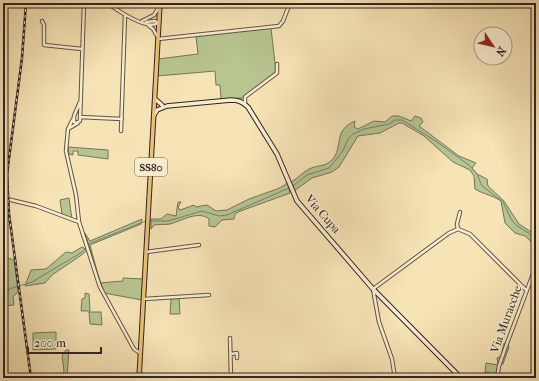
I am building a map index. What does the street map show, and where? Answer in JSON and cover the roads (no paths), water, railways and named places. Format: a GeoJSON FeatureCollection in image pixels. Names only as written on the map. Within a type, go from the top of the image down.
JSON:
{"type":"FeatureCollection","features":[{"type":"Feature","properties":{"kind":"main road","name":"SS80"},"geometry":{"type":"LineString","coordinates":[[139,378],[160,4]]}},
{"type":"Feature","properties":{"kind":"street"},"geometry":{"type":"LineString","coordinates":[[68,129],[78,123],[80,117],[84,3]]}},
{"type":"Feature","properties":{"kind":"street"},"geometry":{"type":"LineString","coordinates":[[107,3],[153,29],[158,38],[279,26],[286,16],[290,3]]}},
{"type":"Feature","properties":{"kind":"street"},"geometry":{"type":"LineString","coordinates":[[142,22],[154,15],[160,4]]}},
{"type":"Feature","properties":{"kind":"street"},"geometry":{"type":"LineString","coordinates":[[121,131],[126,15]]}},
{"type":"Feature","properties":{"kind":"street"},"geometry":{"type":"LineString","coordinates":[[42,21],[44,25],[44,43],[46,46],[82,48]]}},
{"type":"Feature","properties":{"kind":"street"},"geometry":{"type":"LineString","coordinates":[[142,22],[155,21],[159,23]]}},
{"type":"Feature","properties":{"kind":"street"},"geometry":{"type":"LineString","coordinates":[[154,107],[231,100],[238,100],[245,104],[245,97],[278,73],[277,64]]}},
{"type":"Feature","properties":{"kind":"street"},"geometry":{"type":"LineString","coordinates":[[155,99],[162,106]]}},
{"type":"Feature","properties":{"kind":"street"},"geometry":{"type":"LineString","coordinates":[[80,102],[68,129],[66,151],[76,195],[79,222],[100,287],[134,349],[141,353]]}},
{"type":"Feature","properties":{"kind":"street","name":"Via Cupa"},"geometry":{"type":"LineString","coordinates":[[245,104],[277,154],[297,201],[373,289],[461,378]]}},
{"type":"Feature","properties":{"kind":"street"},"geometry":{"type":"LineString","coordinates":[[154,116],[156,110],[162,106]]}},
{"type":"Feature","properties":{"kind":"street"},"geometry":{"type":"LineString","coordinates":[[74,116],[74,122],[78,123]]}},
{"type":"Feature","properties":{"kind":"street"},"geometry":{"type":"LineString","coordinates":[[80,117],[122,119]]}},
{"type":"Feature","properties":{"kind":"street"},"geometry":{"type":"LineString","coordinates":[[3,198],[36,206],[79,222]]}},
{"type":"Feature","properties":{"kind":"street"},"geometry":{"type":"LineString","coordinates":[[458,229],[457,224],[460,212]]}},
{"type":"Feature","properties":{"kind":"street"},"geometry":{"type":"LineString","coordinates":[[395,378],[392,359],[379,322],[373,289],[458,229]]}},
{"type":"Feature","properties":{"kind":"street"},"geometry":{"type":"LineString","coordinates":[[458,229],[470,234],[526,290]]}},
{"type":"Feature","properties":{"kind":"street"},"geometry":{"type":"LineString","coordinates":[[146,252],[198,245]]}},
{"type":"Feature","properties":{"kind":"street","name":"Via Muracche"},"geometry":{"type":"LineString","coordinates":[[497,378],[499,366],[536,266]]}},
{"type":"Feature","properties":{"kind":"street"},"geometry":{"type":"LineString","coordinates":[[144,299],[209,295]]}},
{"type":"Feature","properties":{"kind":"street"},"geometry":{"type":"LineString","coordinates":[[230,338],[231,378]]}},
{"type":"Feature","properties":{"kind":"street"},"geometry":{"type":"LineString","coordinates":[[230,354],[237,353],[237,358]]}},
{"type":"Feature","properties":{"kind":"waterway"},"geometry":{"type":"LineString","coordinates":[[293,186],[307,175],[329,168],[343,151],[348,139],[353,134],[364,129],[389,124],[395,120],[402,120],[437,142],[470,166],[477,174],[482,186],[503,202],[511,219],[516,225],[536,240]]}},
{"type":"Feature","properties":{"kind":"waterway"},"geometry":{"type":"LineString","coordinates":[[149,221],[168,221],[202,211],[219,216],[227,215],[289,188]]}},
{"type":"Feature","properties":{"kind":"waterway"},"geometry":{"type":"LineString","coordinates":[[88,244],[146,221]]}},
{"type":"Feature","properties":{"kind":"waterway"},"geometry":{"type":"LineString","coordinates":[[3,291],[32,282],[82,252],[86,248]]}},
{"type":"Feature","properties":{"kind":"railway"},"geometry":{"type":"LineString","coordinates":[[26,3],[22,58],[7,174],[9,214],[31,378]]}}]}
